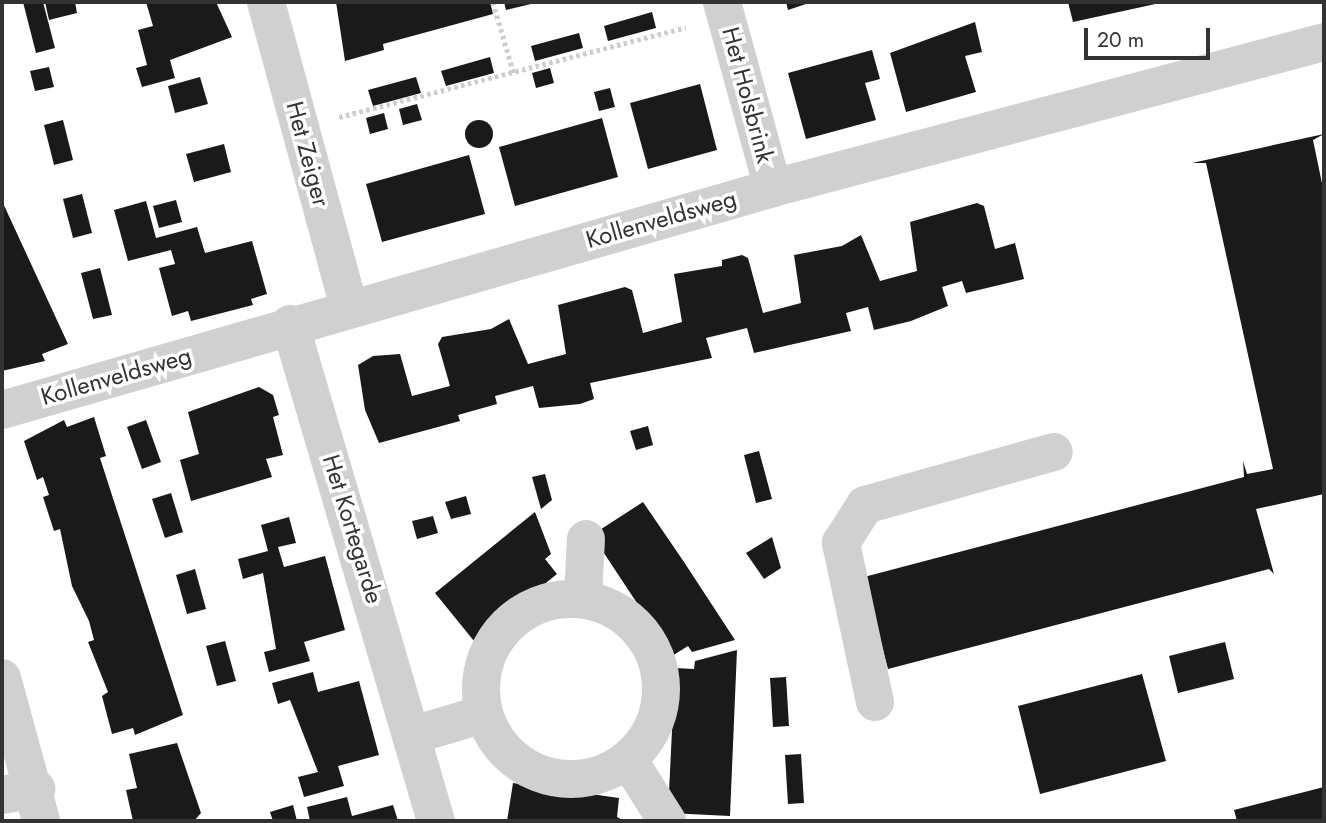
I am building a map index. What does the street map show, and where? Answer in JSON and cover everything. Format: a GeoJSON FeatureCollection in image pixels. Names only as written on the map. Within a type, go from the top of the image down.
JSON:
{"type":"FeatureCollection","features":[{"type":"Feature","properties":{"kind":"street","name":"Het Zeiger"},"geometry":{"type":"LineString","coordinates":[[266,2],[349,307]]}},
{"type":"Feature","properties":{"kind":"street","name":"Het Holsbrink"},"geometry":{"type":"LineString","coordinates":[[724,9],[773,188]]}},
{"type":"Feature","properties":{"kind":"street","name":"Kollenveldsweg"},"geometry":{"type":"LineString","coordinates":[[2,410],[349,307],[773,188],[1324,43]]}},
{"type":"Feature","properties":{"kind":"street","name":"Het Kortegarde"},"geometry":{"type":"LineString","coordinates":[[290,324],[413,735],[436,821]]}},
{"type":"Feature","properties":{"kind":"street"},"geometry":{"type":"LineString","coordinates":[[875,702],[841,543],[865,505],[1054,452]]}},
{"type":"Feature","properties":{"kind":"street"},"geometry":{"type":"LineString","coordinates":[[583,598],[586,539]]}},
{"type":"Feature","properties":{"kind":"street"},"geometry":{"type":"LineString","coordinates":[[583,598],[623,613],[652,644],[663,685],[655,727],[628,761],[588,779],[544,776],[506,752],[484,713],[481,678],[492,644],[515,617],[547,601],[583,598]]}},
{"type":"Feature","properties":{"kind":"street"},"geometry":{"type":"LineString","coordinates":[[2,678],[26,802]]}},
{"type":"Feature","properties":{"kind":"street"},"geometry":{"type":"LineString","coordinates":[[413,735],[484,713]]}},
{"type":"Feature","properties":{"kind":"street"},"geometry":{"type":"LineString","coordinates":[[628,761],[667,821]]}},
{"type":"Feature","properties":{"kind":"path"},"geometry":{"type":"LineString","coordinates":[[494,2],[514,74]]}},
{"type":"Feature","properties":{"kind":"path"},"geometry":{"type":"LineString","coordinates":[[300,126],[514,74],[724,9]]}},
{"type":"Feature","properties":{"kind":"building"},"geometry":{"type":"Polygon","coordinates":[[[23,2],[43,2],[55,48],[36,53],[23,2]]]}},
{"type":"Feature","properties":{"kind":"building"},"geometry":{"type":"Polygon","coordinates":[[[45,2],[75,2],[77,13],[49,20],[45,2]]]}},
{"type":"Feature","properties":{"kind":"building"},"geometry":{"type":"Polygon","coordinates":[[[146,2],[216,2],[232,37],[170,60],[175,78],[142,87],[136,68],[147,65],[138,30],[153,26],[146,2]]]}},
{"type":"Feature","properties":{"kind":"building"},"geometry":{"type":"Polygon","coordinates":[[[336,2],[490,2],[493,14],[383,44],[384,50],[345,61],[336,2]]]}},
{"type":"Feature","properties":{"kind":"building"},"geometry":{"type":"Polygon","coordinates":[[[504,2],[535,2],[535,3],[506,10],[504,2]]]}},
{"type":"Feature","properties":{"kind":"building"},"geometry":{"type":"Polygon","coordinates":[[[786,2],[806,2],[806,4],[788,10],[786,2]]]}},
{"type":"Feature","properties":{"kind":"building"},"geometry":{"type":"Polygon","coordinates":[[[1068,2],[1160,2],[1160,3],[1073,22],[1068,2]]]}},
{"type":"Feature","properties":{"kind":"building"},"geometry":{"type":"Polygon","coordinates":[[[652,12],[656,28],[608,41],[604,26],[652,12]]]}},
{"type":"Feature","properties":{"kind":"building"},"geometry":{"type":"Polygon","coordinates":[[[975,22],[982,52],[965,56],[976,92],[906,112],[890,53],[975,22]]]}},
{"type":"Feature","properties":{"kind":"building"},"geometry":{"type":"Polygon","coordinates":[[[579,33],[583,48],[535,61],[531,46],[579,33]]]}},
{"type":"Feature","properties":{"kind":"building"},"geometry":{"type":"Polygon","coordinates":[[[872,50],[880,79],[865,83],[876,120],[806,139],[788,73],[872,50]]]}},
{"type":"Feature","properties":{"kind":"building"},"geometry":{"type":"Polygon","coordinates":[[[490,57],[494,73],[446,86],[441,71],[490,57]]]}},
{"type":"Feature","properties":{"kind":"building"},"geometry":{"type":"Polygon","coordinates":[[[49,67],[54,87],[35,91],[30,71],[49,67]]]}},
{"type":"Feature","properties":{"kind":"building"},"geometry":{"type":"Polygon","coordinates":[[[550,68],[554,83],[536,88],[532,73],[550,68]]]}},
{"type":"Feature","properties":{"kind":"building"},"geometry":{"type":"Polygon","coordinates":[[[200,77],[208,104],[175,113],[168,86],[200,77]]]}},
{"type":"Feature","properties":{"kind":"building"},"geometry":{"type":"Polygon","coordinates":[[[416,77],[421,93],[373,106],[368,90],[416,77]]]}},
{"type":"Feature","properties":{"kind":"building"},"geometry":{"type":"Polygon","coordinates":[[[700,84],[717,150],[648,169],[630,103],[700,84]]]}},
{"type":"Feature","properties":{"kind":"building"},"geometry":{"type":"Polygon","coordinates":[[[610,88],[615,107],[599,111],[594,92],[610,88]]]}},
{"type":"Feature","properties":{"kind":"building"},"geometry":{"type":"Polygon","coordinates":[[[417,104],[422,120],[403,125],[399,109],[417,104]]]}},
{"type":"Feature","properties":{"kind":"building"},"geometry":{"type":"Polygon","coordinates":[[[384,113],[388,129],[370,134],[366,118],[384,113]]]}},
{"type":"Feature","properties":{"kind":"building"},"geometry":{"type":"Polygon","coordinates":[[[602,118],[618,177],[515,206],[499,147],[602,118]]]}},
{"type":"Feature","properties":{"kind":"building"},"geometry":{"type":"Polygon","coordinates":[[[63,120],[73,160],[54,165],[44,125],[63,120]]]}},
{"type":"Feature","properties":{"kind":"building"},"geometry":{"type":"Polygon","coordinates":[[[479,120],[489,124],[493,134],[489,144],[479,148],[469,144],[465,134],[469,124],[479,120]]]}},
{"type":"Feature","properties":{"kind":"building"},"geometry":{"type":"Polygon","coordinates":[[[1324,134],[1313,140],[1324,193],[1324,494],[1256,509],[1274,574],[1269,569],[888,669],[864,577],[1244,477],[1243,461],[1247,474],[1273,469],[1206,163],[1192,163],[1324,134]]]}},
{"type":"Feature","properties":{"kind":"building"},"geometry":{"type":"Polygon","coordinates":[[[224,144],[231,172],[194,182],[186,154],[224,144]]]}},
{"type":"Feature","properties":{"kind":"building"},"geometry":{"type":"Polygon","coordinates":[[[469,155],[485,214],[382,242],[366,184],[469,155]]]}},
{"type":"Feature","properties":{"kind":"building"},"geometry":{"type":"Polygon","coordinates":[[[82,194],[92,233],[73,238],[63,199],[82,194]]]}},
{"type":"Feature","properties":{"kind":"building"},"geometry":{"type":"Polygon","coordinates":[[[176,200],[182,222],[159,228],[153,206],[176,200]]]}},
{"type":"Feature","properties":{"kind":"building"},"geometry":{"type":"Polygon","coordinates":[[[2,201],[68,344],[42,354],[45,361],[2,371],[2,201]]]}},
{"type":"Feature","properties":{"kind":"building"},"geometry":{"type":"Polygon","coordinates":[[[146,201],[156,238],[197,227],[205,253],[252,241],[267,294],[251,299],[253,305],[191,321],[188,311],[172,316],[159,268],[175,264],[171,250],[128,261],[114,210],[146,201]]]}},
{"type":"Feature","properties":{"kind":"building"},"geometry":{"type":"Polygon","coordinates":[[[977,203],[984,206],[995,249],[1015,243],[1024,279],[966,293],[962,281],[942,287],[948,306],[911,321],[874,330],[868,307],[846,313],[851,331],[754,353],[747,328],[706,338],[712,358],[590,383],[594,399],[580,404],[539,408],[533,386],[495,396],[497,404],[458,415],[460,421],[379,443],[365,410],[358,365],[373,356],[400,354],[412,396],[450,386],[438,344],[442,337],[491,329],[509,319],[528,364],[566,354],[558,305],[625,287],[632,290],[643,333],[682,322],[674,274],[722,266],[722,260],[742,255],[748,258],[763,313],[801,303],[794,255],[842,246],[861,235],[880,281],[917,271],[910,222],[977,203]]]}},
{"type":"Feature","properties":{"kind":"building"},"geometry":{"type":"Polygon","coordinates":[[[100,268],[112,315],[93,319],[81,273],[100,268]]]}},
{"type":"Feature","properties":{"kind":"building"},"geometry":{"type":"Polygon","coordinates":[[[259,387],[273,395],[279,415],[273,417],[283,455],[266,459],[272,477],[191,501],[180,460],[199,454],[188,412],[259,387]]]}},
{"type":"Feature","properties":{"kind":"building"},"geometry":{"type":"Polygon","coordinates":[[[94,417],[106,456],[100,458],[183,715],[135,735],[133,728],[112,734],[102,696],[108,692],[88,642],[94,640],[89,621],[72,586],[60,529],[54,531],[43,497],[49,495],[43,477],[37,480],[24,441],[64,420],[67,427],[94,417]]]}},
{"type":"Feature","properties":{"kind":"building"},"geometry":{"type":"Polygon","coordinates":[[[146,420],[161,462],[142,469],[127,427],[146,420]]]}},
{"type":"Feature","properties":{"kind":"building"},"geometry":{"type":"Polygon","coordinates":[[[648,426],[653,445],[636,450],[630,431],[648,426]]]}},
{"type":"Feature","properties":{"kind":"building"},"geometry":{"type":"Polygon","coordinates":[[[759,451],[772,499],[756,503],[744,455],[759,451]]]}},
{"type":"Feature","properties":{"kind":"building"},"geometry":{"type":"Polygon","coordinates":[[[545,474],[552,500],[541,509],[532,477],[545,474]]]}},
{"type":"Feature","properties":{"kind":"building"},"geometry":{"type":"Polygon","coordinates":[[[171,493],[183,532],[165,538],[152,499],[171,493]]]}},
{"type":"Feature","properties":{"kind":"building"},"geometry":{"type":"Polygon","coordinates":[[[466,496],[471,514],[451,519],[445,502],[466,496]]]}},
{"type":"Feature","properties":{"kind":"building"},"geometry":{"type":"Polygon","coordinates":[[[643,502],[735,640],[692,652],[688,646],[672,656],[592,535],[643,502]]]}},
{"type":"Feature","properties":{"kind":"building"},"geometry":{"type":"Polygon","coordinates":[[[535,512],[551,554],[545,559],[557,574],[474,641],[435,593],[535,512]]]}},
{"type":"Feature","properties":{"kind":"building"},"geometry":{"type":"Polygon","coordinates":[[[433,516],[438,533],[417,539],[412,521],[433,516]]]}},
{"type":"Feature","properties":{"kind":"building"},"geometry":{"type":"Polygon","coordinates":[[[289,517],[296,543],[278,547],[284,567],[325,556],[345,630],[304,642],[310,661],[269,672],[264,652],[276,649],[263,573],[243,579],[238,559],[268,551],[261,525],[289,517]]]}},
{"type":"Feature","properties":{"kind":"building"},"geometry":{"type":"Polygon","coordinates":[[[772,537],[781,568],[764,579],[746,553],[772,537]]]}},
{"type":"Feature","properties":{"kind":"building"},"geometry":{"type":"Polygon","coordinates":[[[195,569],[206,609],[187,614],[176,575],[195,569]]]}},
{"type":"Feature","properties":{"kind":"building"},"geometry":{"type":"Polygon","coordinates":[[[225,641],[236,681],[217,686],[206,646],[225,641]]]}},
{"type":"Feature","properties":{"kind":"building"},"geometry":{"type":"Polygon","coordinates":[[[1225,642],[1234,679],[1178,693],[1169,656],[1225,642]]]}},
{"type":"Feature","properties":{"kind":"building"},"geometry":{"type":"Polygon","coordinates":[[[737,650],[730,816],[668,813],[675,668],[694,669],[695,661],[737,650]]]}},
{"type":"Feature","properties":{"kind":"building"},"geometry":{"type":"Polygon","coordinates":[[[313,672],[318,692],[359,681],[379,755],[338,766],[344,786],[304,797],[298,777],[318,772],[290,700],[278,704],[272,683],[313,672]]]}},
{"type":"Feature","properties":{"kind":"building"},"geometry":{"type":"Polygon","coordinates":[[[1142,674],[1166,761],[1040,794],[1018,706],[1142,674]]]}},
{"type":"Feature","properties":{"kind":"building"},"geometry":{"type":"Polygon","coordinates":[[[786,677],[789,726],[773,727],[770,678],[786,677]]]}},
{"type":"Feature","properties":{"kind":"building"},"geometry":{"type":"Polygon","coordinates":[[[177,743],[201,813],[194,821],[133,821],[126,790],[137,788],[129,754],[177,743]]]}},
{"type":"Feature","properties":{"kind":"building"},"geometry":{"type":"Polygon","coordinates":[[[801,754],[804,803],[788,804],[785,755],[801,754]]]}},
{"type":"Feature","properties":{"kind":"building"},"geometry":{"type":"Polygon","coordinates":[[[513,783],[619,798],[617,817],[624,821],[507,821],[513,783]]]}},
{"type":"Feature","properties":{"kind":"building"},"geometry":{"type":"Polygon","coordinates":[[[1324,787],[1324,821],[1237,821],[1234,810],[1324,787]]]}},
{"type":"Feature","properties":{"kind":"building"},"geometry":{"type":"Polygon","coordinates":[[[347,797],[352,816],[393,805],[398,821],[310,821],[307,807],[347,797]]]}},
{"type":"Feature","properties":{"kind":"building"},"geometry":{"type":"Polygon","coordinates":[[[293,805],[297,821],[273,821],[270,812],[293,805]]]}}]}
